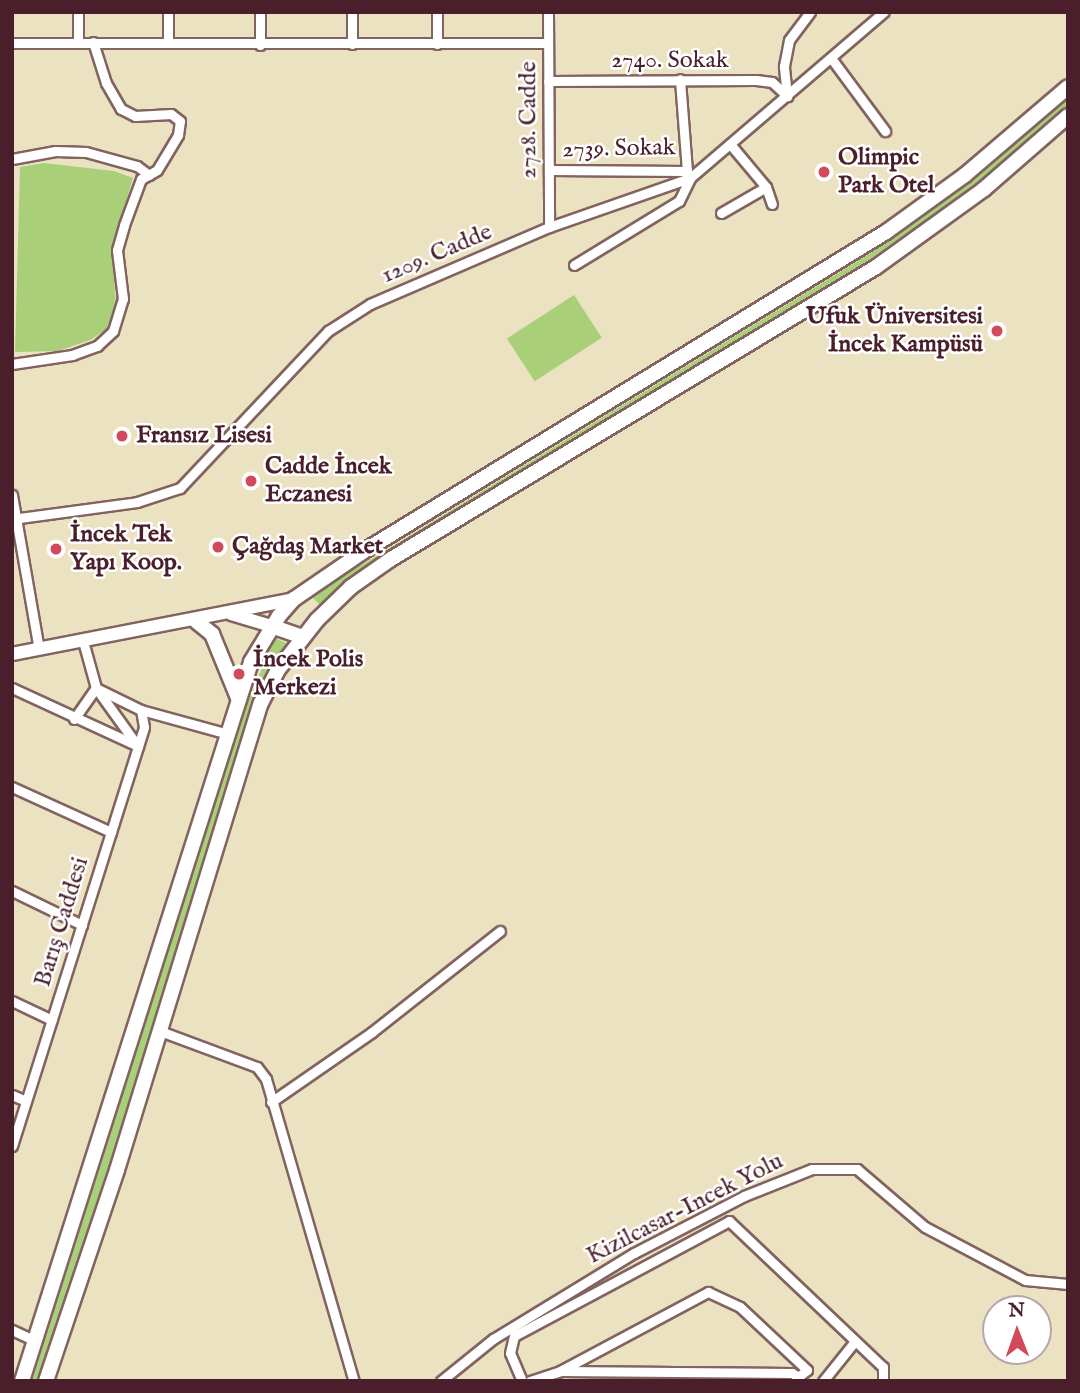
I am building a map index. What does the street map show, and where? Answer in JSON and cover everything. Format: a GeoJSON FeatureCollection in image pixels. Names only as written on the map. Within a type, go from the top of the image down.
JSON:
{"type":"FeatureCollection","features":[{"type":"Feature","properties":{"kind":"main road"},"geometry":{"type":"LineString","coordinates":[[22,1381],[251,662],[271,626],[294,599],[364,551],[886,232],[965,175],[1068,87]]}},
{"type":"Feature","properties":{"kind":"main road"},"geometry":{"type":"LineString","coordinates":[[46,1381],[160,1031],[261,703],[273,678],[303,637],[351,587],[391,559],[876,267],[984,189],[1068,116]]}},
{"type":"Feature","properties":{"kind":"main road"},"geometry":{"type":"LineString","coordinates":[[12,653],[196,621],[294,599],[309,606],[317,620]]}},
{"type":"Feature","properties":{"kind":"main road"},"geometry":{"type":"LineString","coordinates":[[231,614],[303,637]]}},
{"type":"Feature","properties":{"kind":"main road"},"geometry":{"type":"LineString","coordinates":[[196,621],[212,634],[239,700]]}},
{"type":"Feature","properties":{"kind":"street"},"geometry":{"type":"LineString","coordinates":[[78,12],[78,42]]}},
{"type":"Feature","properties":{"kind":"street"},"geometry":{"type":"LineString","coordinates":[[168,12],[168,43]]}},
{"type":"Feature","properties":{"kind":"street"},"geometry":{"type":"LineString","coordinates":[[260,12],[260,45]]}},
{"type":"Feature","properties":{"kind":"street"},"geometry":{"type":"LineString","coordinates":[[352,12],[352,44]]}},
{"type":"Feature","properties":{"kind":"street"},"geometry":{"type":"LineString","coordinates":[[437,12],[437,44]]}},
{"type":"Feature","properties":{"kind":"street","name":"2728. Cadde"},"geometry":{"type":"LineString","coordinates":[[548,12],[549,227]]}},
{"type":"Feature","properties":{"kind":"street"},"geometry":{"type":"LineString","coordinates":[[787,96],[784,66],[789,40],[810,12]]}},
{"type":"Feature","properties":{"kind":"street","name":"1209. Cadde"},"geometry":{"type":"LineString","coordinates":[[13,519],[137,502],[180,488],[328,331],[370,304],[549,227],[690,178],[884,12]]}},
{"type":"Feature","properties":{"kind":"street"},"geometry":{"type":"LineString","coordinates":[[12,364],[72,355],[97,346],[113,331],[123,299],[117,250],[136,189],[157,170],[178,135],[180,121],[171,114],[135,116],[121,109],[106,83],[93,42]]}},
{"type":"Feature","properties":{"kind":"street"},"geometry":{"type":"LineString","coordinates":[[12,43],[548,43]]}},
{"type":"Feature","properties":{"kind":"street"},"geometry":{"type":"LineString","coordinates":[[831,58],[885,131]]}},
{"type":"Feature","properties":{"kind":"street","name":"2740. Sokak"},"geometry":{"type":"LineString","coordinates":[[548,81],[680,79],[772,82],[787,96]]}},
{"type":"Feature","properties":{"kind":"street","name":"2739. Sokak"},"geometry":{"type":"LineString","coordinates":[[549,170],[687,171],[680,79]]}},
{"type":"Feature","properties":{"kind":"street"},"geometry":{"type":"LineString","coordinates":[[730,144],[766,187],[772,204]]}},
{"type":"Feature","properties":{"kind":"street"},"geometry":{"type":"LineString","coordinates":[[12,159],[55,151],[86,152],[137,166],[149,175]]}},
{"type":"Feature","properties":{"kind":"street"},"geometry":{"type":"LineString","coordinates":[[574,265],[679,201],[690,178]]}},
{"type":"Feature","properties":{"kind":"street"},"geometry":{"type":"LineString","coordinates":[[721,213],[766,187]]}},
{"type":"Feature","properties":{"kind":"street"},"geometry":{"type":"LineString","coordinates":[[12,495],[13,519],[39,649]]}},
{"type":"Feature","properties":{"kind":"street"},"geometry":{"type":"LineString","coordinates":[[83,641],[96,688],[138,746]]}},
{"type":"Feature","properties":{"kind":"street"},"geometry":{"type":"LineString","coordinates":[[12,688],[74,719],[138,746]]}},
{"type":"Feature","properties":{"kind":"street"},"geometry":{"type":"LineString","coordinates":[[96,688],[141,710],[228,734]]}},
{"type":"Feature","properties":{"kind":"street"},"geometry":{"type":"LineString","coordinates":[[74,719],[96,688]]}},
{"type":"Feature","properties":{"kind":"street","name":"Barış Caddesi"},"geometry":{"type":"LineString","coordinates":[[12,1146],[144,727],[141,710]]}},
{"type":"Feature","properties":{"kind":"street"},"geometry":{"type":"LineString","coordinates":[[12,786],[111,832]]}},
{"type":"Feature","properties":{"kind":"street"},"geometry":{"type":"LineString","coordinates":[[12,891],[82,925]]}},
{"type":"Feature","properties":{"kind":"street"},"geometry":{"type":"LineString","coordinates":[[271,1102],[372,1032],[500,931]]}},
{"type":"Feature","properties":{"kind":"street"},"geometry":{"type":"LineString","coordinates":[[12,1001],[52,1020]]}},
{"type":"Feature","properties":{"kind":"street"},"geometry":{"type":"LineString","coordinates":[[160,1031],[257,1067],[266,1079],[354,1381]]}},
{"type":"Feature","properties":{"kind":"street"},"geometry":{"type":"LineString","coordinates":[[12,1095],[26,1101]]}},
{"type":"Feature","properties":{"kind":"street","name":"Kizilcasar-Incek Yolu"},"geometry":{"type":"LineString","coordinates":[[441,1381],[493,1339],[634,1253],[744,1196],[812,1169],[857,1169],[925,1227],[1025,1280],[1068,1284]]}},
{"type":"Feature","properties":{"kind":"street"},"geometry":{"type":"LineString","coordinates":[[522,1381],[510,1353],[514,1336],[729,1221],[883,1367],[883,1381]]}},
{"type":"Feature","properties":{"kind":"street"},"geometry":{"type":"LineString","coordinates":[[530,1381],[561,1371],[667,1311],[714,1292],[740,1307],[807,1370],[806,1378],[561,1371]]}},
{"type":"Feature","properties":{"kind":"street"},"geometry":{"type":"LineString","coordinates":[[12,1330],[36,1340]]}},
{"type":"Feature","properties":{"kind":"street"},"geometry":{"type":"LineString","coordinates":[[822,1381],[855,1341]]}},
{"type":"Feature","properties":{"kind":"green space"},"geometry":{"type":"Polygon","coordinates":[[[1068,99],[1068,107],[975,186],[828,288],[368,565],[320,605],[311,596],[871,253],[975,179],[1068,99]]]}},
{"type":"Feature","properties":{"kind":"green space"},"geometry":{"type":"Polygon","coordinates":[[[44,163],[114,171],[133,178],[112,248],[116,307],[110,327],[90,340],[58,351],[15,352],[20,167],[44,163]]]}},
{"type":"Feature","properties":{"kind":"green space"},"geometry":{"type":"Polygon","coordinates":[[[574,295],[602,338],[535,381],[507,339],[574,295]]]}},
{"type":"Feature","properties":{"kind":"green space"},"geometry":{"type":"Polygon","coordinates":[[[275,638],[288,644],[256,697],[62,1316],[39,1381],[32,1381],[247,703],[275,638]]]}},
{"type":"Feature","properties":{"kind":"place","name":"Olimpic Park Otel"},"geometry":{"type":"Point","coordinates":[824,172]}},
{"type":"Feature","properties":{"kind":"place","name":"Ufuk Üniversitesi İncek Kampüsü"},"geometry":{"type":"Point","coordinates":[997,331]}},
{"type":"Feature","properties":{"kind":"place","name":"Fransız Lisesi"},"geometry":{"type":"Point","coordinates":[122,436]}},
{"type":"Feature","properties":{"kind":"place","name":"Cadde İncek Eczanesi"},"geometry":{"type":"Point","coordinates":[251,481]}},
{"type":"Feature","properties":{"kind":"place","name":"Çağdaş Market"},"geometry":{"type":"Point","coordinates":[218,547]}},
{"type":"Feature","properties":{"kind":"place","name":"İncek Tek Yapı Koop."},"geometry":{"type":"Point","coordinates":[56,549]}},
{"type":"Feature","properties":{"kind":"place","name":"İncek Polis Merkezi"},"geometry":{"type":"Point","coordinates":[239,674]}}]}
